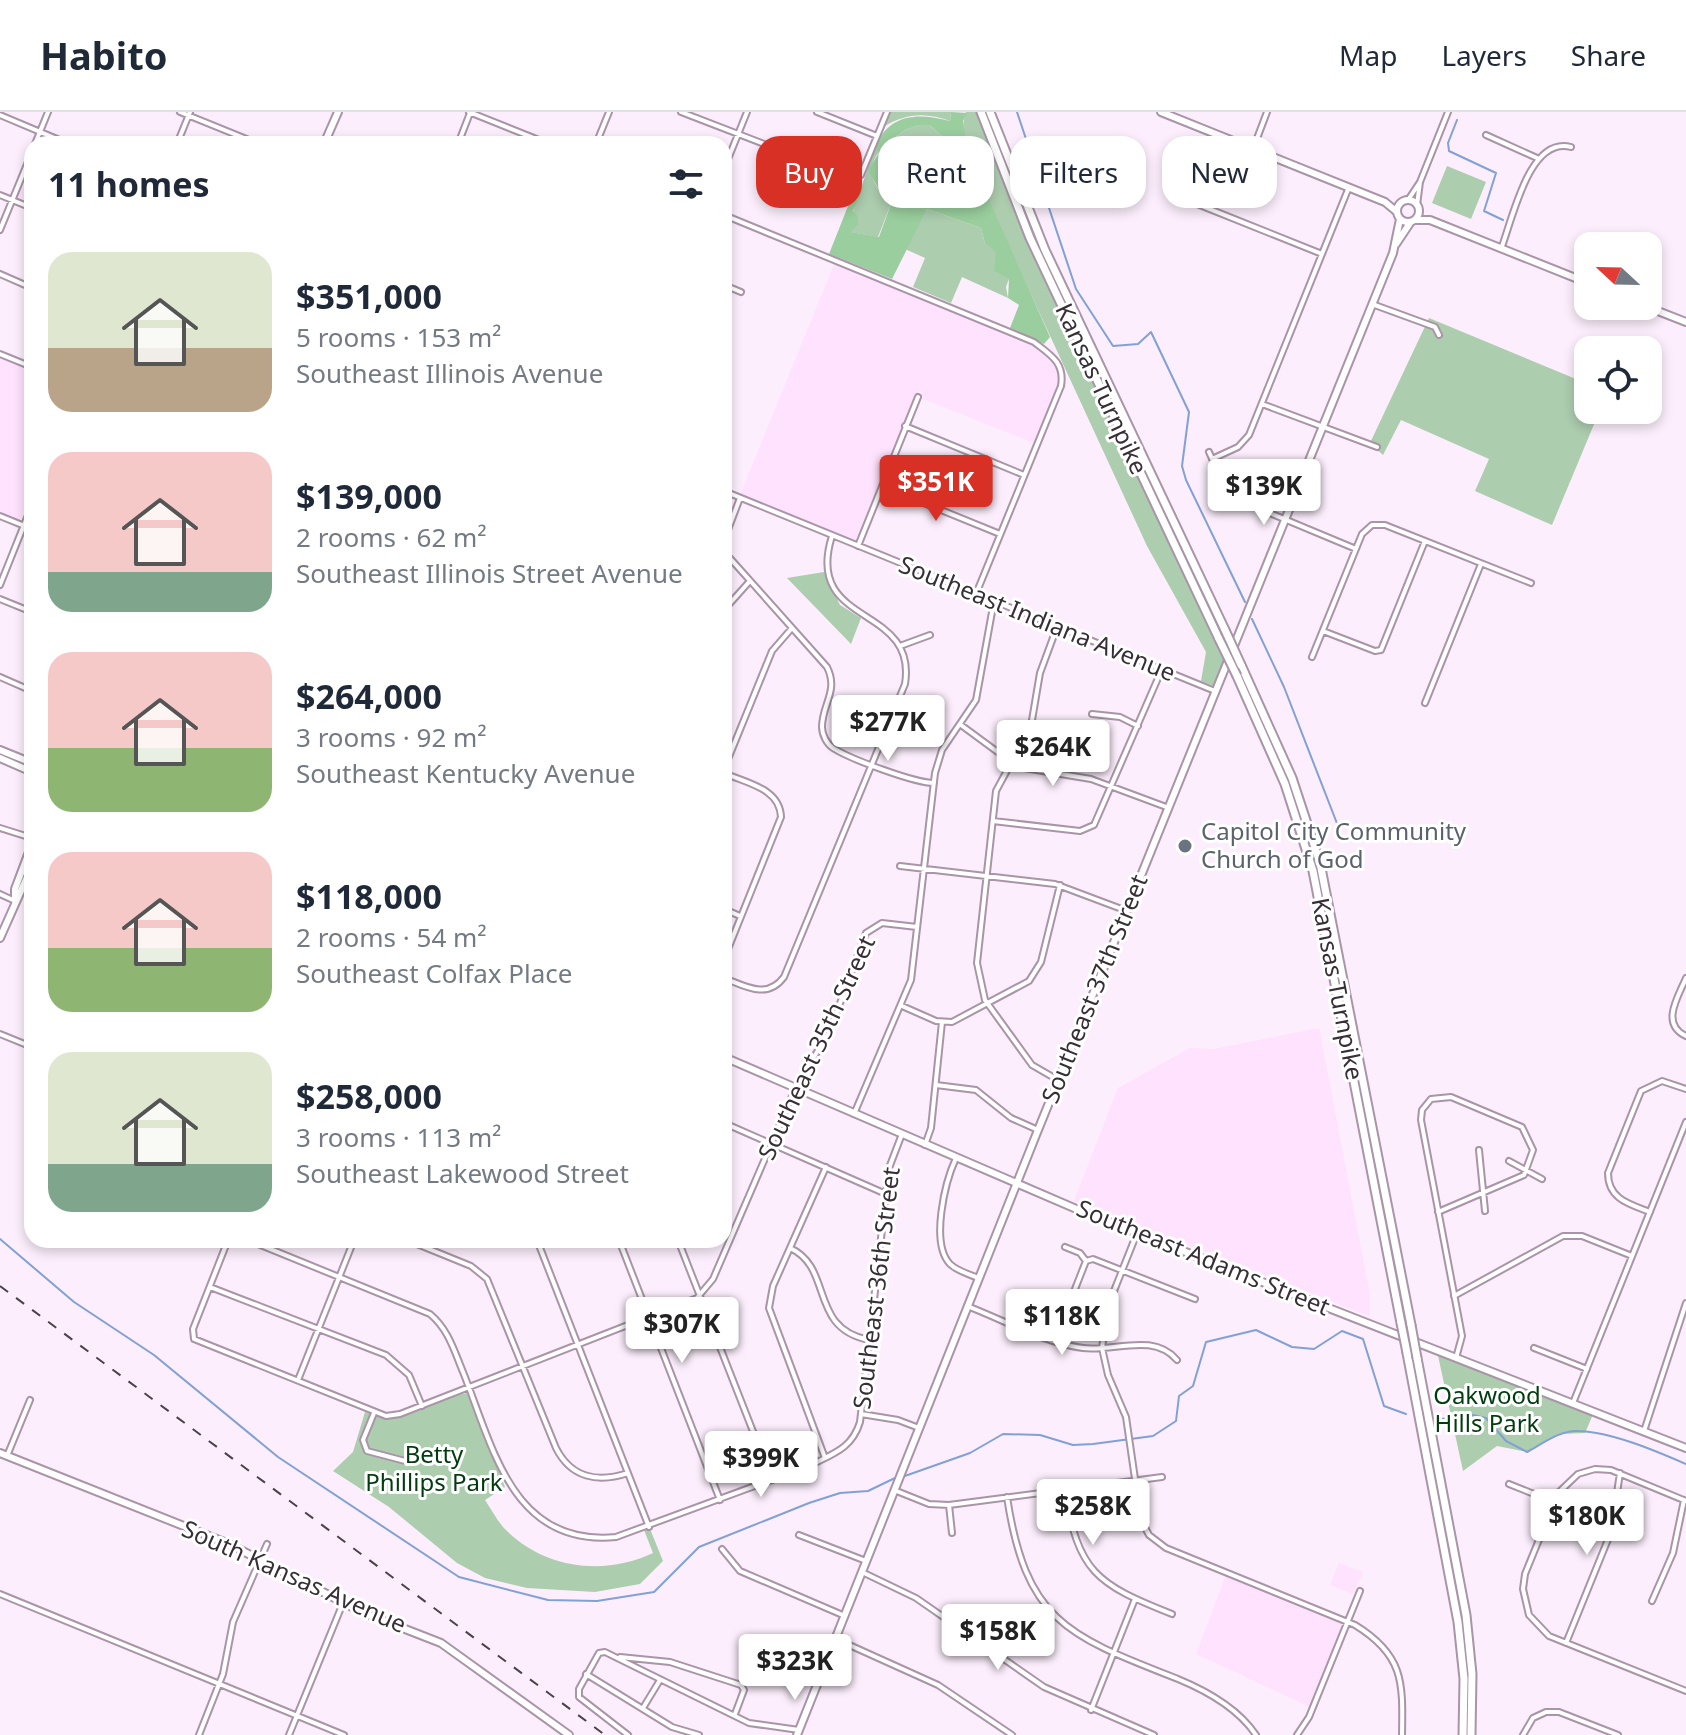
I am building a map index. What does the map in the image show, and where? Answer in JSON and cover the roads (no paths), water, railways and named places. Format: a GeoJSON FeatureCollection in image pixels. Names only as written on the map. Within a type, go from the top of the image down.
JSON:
{"type":"FeatureCollection","features":[{"type":"Feature","properties":{"kind":"highway","name":"Kansas Turnpike"},"geometry":{"type":"LineString","coordinates":[[981,112],[1030,238],[1280,773],[1313,871],[1458,1622],[1464,1679],[1463,1735]]}},
{"type":"Feature","properties":{"kind":"highway","name":"Kansas Turnpike"},"geometry":{"type":"LineString","coordinates":[[990,112],[1045,250],[1292,778],[1320,863],[1466,1615],[1472,1674],[1471,1735]]}},
{"type":"Feature","properties":{"kind":"main road"},"geometry":{"type":"LineString","coordinates":[[328,136],[338,112]]}},
{"type":"Feature","properties":{"kind":"main road"},"geometry":{"type":"LineString","coordinates":[[1161,112],[1221,136]]}},
{"type":"Feature","properties":{"kind":"main road"},"geometry":{"type":"LineString","coordinates":[[1277,158],[1385,202],[1399,216],[1412,222],[1430,220]]}},
{"type":"Feature","properties":{"kind":"main road"},"geometry":{"type":"LineString","coordinates":[[1385,202],[1405,202],[1418,208],[1430,220],[1574,278]]}},
{"type":"Feature","properties":{"kind":"main road","name":"Southeast 37th Street"},"geometry":{"type":"LineString","coordinates":[[1396,244],[1399,216],[1405,202]]}},
{"type":"Feature","properties":{"kind":"main road","name":"Southeast 37th Street"},"geometry":{"type":"LineString","coordinates":[[798,1732],[1016,1183],[1396,244],[1418,208]]}},
{"type":"Feature","properties":{"kind":"main road"},"geometry":{"type":"LineString","coordinates":[[1662,313],[1686,322]]}},
{"type":"Feature","properties":{"kind":"main road"},"geometry":{"type":"LineString","coordinates":[[0,750],[24,760]]}},
{"type":"Feature","properties":{"kind":"main road"},"geometry":{"type":"LineString","coordinates":[[0,758],[24,768]]}},
{"type":"Feature","properties":{"kind":"main road"},"geometry":{"type":"LineString","coordinates":[[15,901],[15,889],[24,865]]}},
{"type":"Feature","properties":{"kind":"main road"},"geometry":{"type":"LineString","coordinates":[[0,938],[24,882]]}},
{"type":"Feature","properties":{"kind":"main road","name":"Southeast Adams Street"},"geometry":{"type":"LineString","coordinates":[[732,1061],[1137,1233],[1686,1448]]}},
{"type":"Feature","properties":{"kind":"main road","name":"South Kansas Avenue"},"geometry":{"type":"LineString","coordinates":[[4,1455],[258,1558],[343,1603],[455,1650],[569,1735]]}},
{"type":"Feature","properties":{"kind":"street"},"geometry":{"type":"LineString","coordinates":[[38,136],[48,112]]}},
{"type":"Feature","properties":{"kind":"street"},"geometry":{"type":"LineString","coordinates":[[180,112],[240,136]]}},
{"type":"Feature","properties":{"kind":"street"},"geometry":{"type":"LineString","coordinates":[[461,136],[469,112],[529,136]]}},
{"type":"Feature","properties":{"kind":"street"},"geometry":{"type":"LineString","coordinates":[[599,136],[609,112]]}},
{"type":"Feature","properties":{"kind":"street"},"geometry":{"type":"LineString","coordinates":[[681,112],[857,179],[887,112]]}},
{"type":"Feature","properties":{"kind":"street"},"geometry":{"type":"LineString","coordinates":[[732,150],[747,112]]}},
{"type":"Feature","properties":{"kind":"street"},"geometry":{"type":"LineString","coordinates":[[817,112],[877,136]]}},
{"type":"Feature","properties":{"kind":"street"},"geometry":{"type":"LineString","coordinates":[[1258,136],[1267,112]]}},
{"type":"Feature","properties":{"kind":"street"},"geometry":{"type":"LineString","coordinates":[[1405,202],[1420,182],[1448,112]]}},
{"type":"Feature","properties":{"kind":"street"},"geometry":{"type":"LineString","coordinates":[[180,136],[189,114]]}},
{"type":"Feature","properties":{"kind":"street"},"geometry":{"type":"LineString","coordinates":[[0,115],[50,136]]}},
{"type":"Feature","properties":{"kind":"street"},"geometry":{"type":"LineString","coordinates":[[1486,135],[1537,158]]}},
{"type":"Feature","properties":{"kind":"street"},"geometry":{"type":"LineString","coordinates":[[1501,249],[1537,158],[1552,147],[1571,147]]}},
{"type":"Feature","properties":{"kind":"street"},"geometry":{"type":"LineString","coordinates":[[0,230],[24,171]]}},
{"type":"Feature","properties":{"kind":"street"},"geometry":{"type":"LineString","coordinates":[[1418,208],[1420,182]]}},
{"type":"Feature","properties":{"kind":"street"},"geometry":{"type":"LineString","coordinates":[[1212,459],[1246,440],[1349,187]]}},
{"type":"Feature","properties":{"kind":"street"},"geometry":{"type":"LineString","coordinates":[[0,195],[24,205]]}},
{"type":"Feature","properties":{"kind":"street"},"geometry":{"type":"LineString","coordinates":[[1207,208],[1322,254]]}},
{"type":"Feature","properties":{"kind":"street"},"geometry":{"type":"LineString","coordinates":[[732,218],[1034,342],[1058,361],[1062,383],[976,594]]}},
{"type":"Feature","properties":{"kind":"street"},"geometry":{"type":"LineString","coordinates":[[0,274],[24,284]]}},
{"type":"Feature","properties":{"kind":"street"},"geometry":{"type":"LineString","coordinates":[[732,288],[741,292]]}},
{"type":"Feature","properties":{"kind":"street"},"geometry":{"type":"LineString","coordinates":[[1372,304],[1435,327],[1439,335]]}},
{"type":"Feature","properties":{"kind":"street"},"geometry":{"type":"LineString","coordinates":[[0,354],[24,364]]}},
{"type":"Feature","properties":{"kind":"street"},"geometry":{"type":"LineString","coordinates":[[858,546],[918,397]]}},
{"type":"Feature","properties":{"kind":"street"},"geometry":{"type":"LineString","coordinates":[[1262,404],[1377,447]]}},
{"type":"Feature","properties":{"kind":"street"},"geometry":{"type":"LineString","coordinates":[[905,426],[1024,475]]}},
{"type":"Feature","properties":{"kind":"street"},"geometry":{"type":"LineString","coordinates":[[1209,452],[1232,495],[1356,549]]}},
{"type":"Feature","properties":{"kind":"street"},"geometry":{"type":"LineString","coordinates":[[882,486],[1000,534]]}},
{"type":"Feature","properties":{"kind":"street","name":"Southeast Indiana Avenue"},"geometry":{"type":"LineString","coordinates":[[732,494],[1216,691]]}},
{"type":"Feature","properties":{"kind":"street"},"geometry":{"type":"LineString","coordinates":[[732,517],[740,498]]}},
{"type":"Feature","properties":{"kind":"street"},"geometry":{"type":"LineString","coordinates":[[0,516],[24,526],[0,585]]}},
{"type":"Feature","properties":{"kind":"street"},"geometry":{"type":"LineString","coordinates":[[1312,657],[1365,530],[1377,524],[1531,583]]}},
{"type":"Feature","properties":{"kind":"street"},"geometry":{"type":"LineString","coordinates":[[732,981],[758,990],[771,989],[787,973],[905,684],[906,664],[900,646],[884,626],[847,606],[833,590],[826,568],[832,536]]}},
{"type":"Feature","properties":{"kind":"street"},"geometry":{"type":"LineString","coordinates":[[1323,631],[1378,651],[1384,646],[1425,541]]}},
{"type":"Feature","properties":{"kind":"street"},"geometry":{"type":"LineString","coordinates":[[732,562],[825,664],[832,679],[832,694],[822,724],[826,740],[838,751],[914,781],[934,783]]}},
{"type":"Feature","properties":{"kind":"street"},"geometry":{"type":"LineString","coordinates":[[1425,703],[1481,563]]}},
{"type":"Feature","properties":{"kind":"street"},"geometry":{"type":"LineString","coordinates":[[732,601],[750,582]]}},
{"type":"Feature","properties":{"kind":"street"},"geometry":{"type":"LineString","coordinates":[[0,599],[24,609]]}},
{"type":"Feature","properties":{"kind":"street"},"geometry":{"type":"LineString","coordinates":[[854,1114],[911,980],[934,783],[942,750],[976,700],[994,601]]}},
{"type":"Feature","properties":{"kind":"street"},"geometry":{"type":"LineString","coordinates":[[1057,627],[1040,673],[1031,726],[998,783],[977,963],[980,985],[988,1003],[1032,1065],[1058,1080]]}},
{"type":"Feature","properties":{"kind":"street"},"geometry":{"type":"LineString","coordinates":[[732,751],[772,651],[792,628]]}},
{"type":"Feature","properties":{"kind":"street"},"geometry":{"type":"LineString","coordinates":[[900,646],[930,635]]}},
{"type":"Feature","properties":{"kind":"street"},"geometry":{"type":"LineString","coordinates":[[992,821],[1088,830],[1098,821],[1162,669]]}},
{"type":"Feature","properties":{"kind":"street"},"geometry":{"type":"LineString","coordinates":[[0,677],[24,688]]}},
{"type":"Feature","properties":{"kind":"street"},"geometry":{"type":"LineString","coordinates":[[1092,714],[1120,717],[1138,726]]}},
{"type":"Feature","properties":{"kind":"street"},"geometry":{"type":"LineString","coordinates":[[961,725],[1009,763],[1027,770],[1111,785],[1169,808]]}},
{"type":"Feature","properties":{"kind":"street"},"geometry":{"type":"LineString","coordinates":[[732,775],[768,792],[780,807],[780,823],[732,939]]}},
{"type":"Feature","properties":{"kind":"street"},"geometry":{"type":"LineString","coordinates":[[0,828],[24,836]]}},
{"type":"Feature","properties":{"kind":"street"},"geometry":{"type":"LineString","coordinates":[[900,866],[1060,885],[1127,911]]}},
{"type":"Feature","properties":{"kind":"street"},"geometry":{"type":"LineString","coordinates":[[902,1006],[942,1022],[955,1021],[1025,984],[1037,972],[1060,885]]}},
{"type":"Feature","properties":{"kind":"street"},"geometry":{"type":"LineString","coordinates":[[0,894],[15,901]]}},
{"type":"Feature","properties":{"kind":"street"},"geometry":{"type":"LineString","coordinates":[[732,913],[741,917]]}},
{"type":"Feature","properties":{"kind":"street","name":"Southeast 35th Street"},"geometry":{"type":"LineString","coordinates":[[732,1236],[796,1089],[829,1033],[868,931],[882,923],[917,927]]}},
{"type":"Feature","properties":{"kind":"street"},"geometry":{"type":"LineString","coordinates":[[1686,978],[1671,1017],[1674,1028],[1686,1036]]}},
{"type":"Feature","properties":{"kind":"street","name":"Southeast 36th Street"},"geometry":{"type":"LineString","coordinates":[[925,1145],[931,1128],[942,1022]]}},
{"type":"Feature","properties":{"kind":"street"},"geometry":{"type":"LineString","coordinates":[[0,1034],[24,1044]]}},
{"type":"Feature","properties":{"kind":"street"},"geometry":{"type":"LineString","coordinates":[[1650,1212],[1615,1195],[1608,1173],[1641,1091],[1659,1082],[1686,1089]]}},
{"type":"Feature","properties":{"kind":"street"},"geometry":{"type":"LineString","coordinates":[[936,1085],[976,1090],[1011,1118],[1038,1130]]}},
{"type":"Feature","properties":{"kind":"street"},"geometry":{"type":"LineString","coordinates":[[1438,1212],[1516,1181],[1526,1172],[1533,1150],[1522,1127],[1451,1097],[1434,1098],[1425,1105],[1421,1120],[1438,1212],[1454,1296],[1462,1340],[1456,1358]]}},
{"type":"Feature","properties":{"kind":"street"},"geometry":{"type":"LineString","coordinates":[[1573,1403],[1686,1122]]}},
{"type":"Feature","properties":{"kind":"street"},"geometry":{"type":"LineString","coordinates":[[732,1126],[886,1194]]}},
{"type":"Feature","properties":{"kind":"street","name":"Southeast 36th Street"},"geometry":{"type":"LineString","coordinates":[[825,1458],[840,1452],[852,1441],[861,1414],[886,1194],[891,1162],[902,1134]]}},
{"type":"Feature","properties":{"kind":"street"},"geometry":{"type":"LineString","coordinates":[[1479,1150],[1485,1211]]}},
{"type":"Feature","properties":{"kind":"street"},"geometry":{"type":"LineString","coordinates":[[956,1158],[946,1184],[941,1248],[952,1266],[978,1278]]}},
{"type":"Feature","properties":{"kind":"street"},"geometry":{"type":"LineString","coordinates":[[1509,1161],[1542,1179]]}},
{"type":"Feature","properties":{"kind":"street"},"geometry":{"type":"LineString","coordinates":[[268,1248],[417,1307],[436,1319],[450,1338],[508,1483],[532,1513],[552,1526],[589,1537],[621,1536],[825,1458],[770,1315],[771,1291],[826,1167]]}},
{"type":"Feature","properties":{"kind":"street"},"geometry":{"type":"LineString","coordinates":[[1137,1233],[1108,1306],[1102,1348],[1108,1375],[1126,1417],[1141,1520],[1161,1546],[1348,1622],[1374,1636],[1398,1668],[1403,1685],[1402,1735]]}},
{"type":"Feature","properties":{"kind":"street"},"geometry":{"type":"LineString","coordinates":[[1454,1296],[1563,1236],[1582,1236],[1632,1256]]}},
{"type":"Feature","properties":{"kind":"street"},"geometry":{"type":"LineString","coordinates":[[1065,1247],[1080,1253],[1086,1261]]}},
{"type":"Feature","properties":{"kind":"street"},"geometry":{"type":"LineString","coordinates":[[225,1248],[192,1334],[197,1341],[374,1413],[394,1415],[422,1406],[700,1296]]}},
{"type":"Feature","properties":{"kind":"street"},"geometry":{"type":"LineString","coordinates":[[298,1380],[351,1248]]}},
{"type":"Feature","properties":{"kind":"street"},"geometry":{"type":"LineString","coordinates":[[427,1248],[471,1266],[487,1279],[556,1448],[566,1464],[579,1474],[599,1479],[628,1473]]}},
{"type":"Feature","properties":{"kind":"street"},"geometry":{"type":"LineString","coordinates":[[540,1248],[649,1527]]}},
{"type":"Feature","properties":{"kind":"street"},"geometry":{"type":"LineString","coordinates":[[622,1248],[720,1500]]}},
{"type":"Feature","properties":{"kind":"street"},"geometry":{"type":"LineString","coordinates":[[681,1248],[772,1480]]}},
{"type":"Feature","properties":{"kind":"street","name":"Southeast 35th Street"},"geometry":{"type":"LineString","coordinates":[[700,1296],[713,1279],[727,1248]]}},
{"type":"Feature","properties":{"kind":"street"},"geometry":{"type":"LineString","coordinates":[[790,1248],[808,1262],[835,1324],[853,1337],[869,1340]]}},
{"type":"Feature","properties":{"kind":"street"},"geometry":{"type":"LineString","coordinates":[[1086,1261],[1093,1259],[1195,1299]]}},
{"type":"Feature","properties":{"kind":"street"},"geometry":{"type":"LineString","coordinates":[[1055,1340],[1086,1261]]}},
{"type":"Feature","properties":{"kind":"street"},"geometry":{"type":"LineString","coordinates":[[210,1287],[398,1362],[409,1375],[422,1406]]}},
{"type":"Feature","properties":{"kind":"street"},"geometry":{"type":"LineString","coordinates":[[1644,1431],[1686,1303]]}},
{"type":"Feature","properties":{"kind":"street"},"geometry":{"type":"LineString","coordinates":[[967,1306],[1084,1348],[1153,1346],[1170,1352],[1177,1360]]}},
{"type":"Feature","properties":{"kind":"street"},"geometry":{"type":"LineString","coordinates":[[1534,1348],[1587,1369]]}},
{"type":"Feature","properties":{"kind":"street"},"geometry":{"type":"LineString","coordinates":[[4,1455],[30,1400]]}},
{"type":"Feature","properties":{"kind":"street"},"geometry":{"type":"LineString","coordinates":[[374,1413],[363,1440],[367,1451],[409,1462]]}},
{"type":"Feature","properties":{"kind":"street"},"geometry":{"type":"LineString","coordinates":[[861,1414],[890,1418],[919,1428]]}},
{"type":"Feature","properties":{"kind":"street"},"geometry":{"type":"LineString","coordinates":[[1652,1601],[1673,1553],[1685,1500],[1620,1473],[1595,1469],[1568,1481],[1554,1502],[1525,1574],[1525,1604],[1542,1631],[1686,1691],[1683,1698]]}},
{"type":"Feature","properties":{"kind":"street"},"geometry":{"type":"LineString","coordinates":[[1566,1643],[1611,1532],[1620,1473]]}},
{"type":"Feature","properties":{"kind":"street"},"geometry":{"type":"LineString","coordinates":[[895,1489],[929,1504],[949,1505],[1162,1477]]}},
{"type":"Feature","properties":{"kind":"street"},"geometry":{"type":"LineString","coordinates":[[1509,1484],[1554,1502]]}},
{"type":"Feature","properties":{"kind":"street"},"geometry":{"type":"LineString","coordinates":[[1065,1490],[1072,1532],[1081,1555],[1100,1579],[1135,1599],[1172,1614]]}},
{"type":"Feature","properties":{"kind":"street"},"geometry":{"type":"LineString","coordinates":[[1007,1497],[1015,1546],[1024,1573],[1048,1609],[1074,1634],[1220,1700],[1249,1724],[1256,1735]]}},
{"type":"Feature","properties":{"kind":"street"},"geometry":{"type":"LineString","coordinates":[[949,1505],[952,1533]]}},
{"type":"Feature","properties":{"kind":"street"},"geometry":{"type":"LineString","coordinates":[[799,1535],[866,1561]]}},
{"type":"Feature","properties":{"kind":"street"},"geometry":{"type":"LineString","coordinates":[[199,1735],[219,1684],[231,1631],[258,1558],[267,1544]]}},
{"type":"Feature","properties":{"kind":"street"},"geometry":{"type":"LineString","coordinates":[[722,1549],[740,1571],[845,1616]]}},
{"type":"Feature","properties":{"kind":"street"},"geometry":{"type":"LineString","coordinates":[[862,1572],[916,1598],[1044,1687],[1154,1735]]}},
{"type":"Feature","properties":{"kind":"street"},"geometry":{"type":"LineString","coordinates":[[1297,1735],[1309,1717],[1360,1591]]}},
{"type":"Feature","properties":{"kind":"street"},"geometry":{"type":"LineString","coordinates":[[0,1594],[344,1735]]}},
{"type":"Feature","properties":{"kind":"street"},"geometry":{"type":"LineString","coordinates":[[1091,1710],[1135,1599]]}},
{"type":"Feature","properties":{"kind":"street"},"geometry":{"type":"LineString","coordinates":[[289,1735],[343,1603]]}},
{"type":"Feature","properties":{"kind":"street"},"geometry":{"type":"LineString","coordinates":[[836,1639],[938,1685],[1012,1735]]}},
{"type":"Feature","properties":{"kind":"street"},"geometry":{"type":"LineString","coordinates":[[628,1735],[579,1697],[586,1674],[599,1653],[616,1658],[754,1725],[798,1732]]}},
{"type":"Feature","properties":{"kind":"street"},"geometry":{"type":"LineString","coordinates":[[616,1658],[670,1662],[721,1676],[744,1688],[735,1714]]}},
{"type":"Feature","properties":{"kind":"street"},"geometry":{"type":"LineString","coordinates":[[586,1674],[680,1733],[699,1735]]}},
{"type":"Feature","properties":{"kind":"street"},"geometry":{"type":"LineString","coordinates":[[643,1708],[660,1680]]}},
{"type":"Feature","properties":{"kind":"street"},"geometry":{"type":"LineString","coordinates":[[1523,1735],[1533,1718],[1555,1711],[1618,1735]]}},
{"type":"Feature","properties":{"kind":"waterway"},"geometry":{"type":"LineString","coordinates":[[1017,112],[1076,289],[1113,346],[1138,344],[1151,332],[1189,412],[1182,466],[1186,480],[1245,602]]}},
{"type":"Feature","properties":{"kind":"waterway"},"geometry":{"type":"LineString","coordinates":[[1457,120],[1448,143],[1449,151],[1496,173],[1484,211],[1503,220]]}},
{"type":"Feature","properties":{"kind":"waterway"},"geometry":{"type":"LineString","coordinates":[[1252,619],[1284,687],[1338,826]]}},
{"type":"Feature","properties":{"kind":"waterway"},"geometry":{"type":"LineString","coordinates":[[0,1239],[74,1302],[154,1355],[278,1457],[459,1577],[548,1600],[597,1601],[654,1592],[699,1547],[809,1503],[840,1493],[868,1491],[895,1478]]}},
{"type":"Feature","properties":{"kind":"waterway"},"geometry":{"type":"LineString","coordinates":[[902,1477],[970,1453],[1003,1434],[1040,1435],[1073,1445],[1153,1436],[1176,1421],[1179,1396],[1193,1386],[1206,1342],[1256,1330],[1292,1347],[1314,1349],[1342,1331],[1363,1339],[1384,1406],[1406,1414]]}},
{"type":"Feature","properties":{"kind":"waterway"},"geometry":{"type":"LineString","coordinates":[[1441,1419],[1473,1415],[1486,1418],[1506,1441],[1527,1452],[1558,1435],[1578,1431],[1619,1438],[1686,1464]]}},
{"type":"Feature","properties":{"kind":"railway"},"geometry":{"type":"LineString","coordinates":[[0,1286],[605,1735]]}},
{"type":"Feature","properties":{"kind":"place","name":"Capitol City Community Church of God"},"geometry":{"type":"Point","coordinates":[1185,846]}},
{"type":"Feature","properties":{"kind":"park label","name":"Oakwood Hills Park"},"geometry":{"type":"Point","coordinates":[1487,1410]}},
{"type":"Feature","properties":{"kind":"park label","name":"Betty Phillips Park"},"geometry":{"type":"Point","coordinates":[434,1469]}}]}
